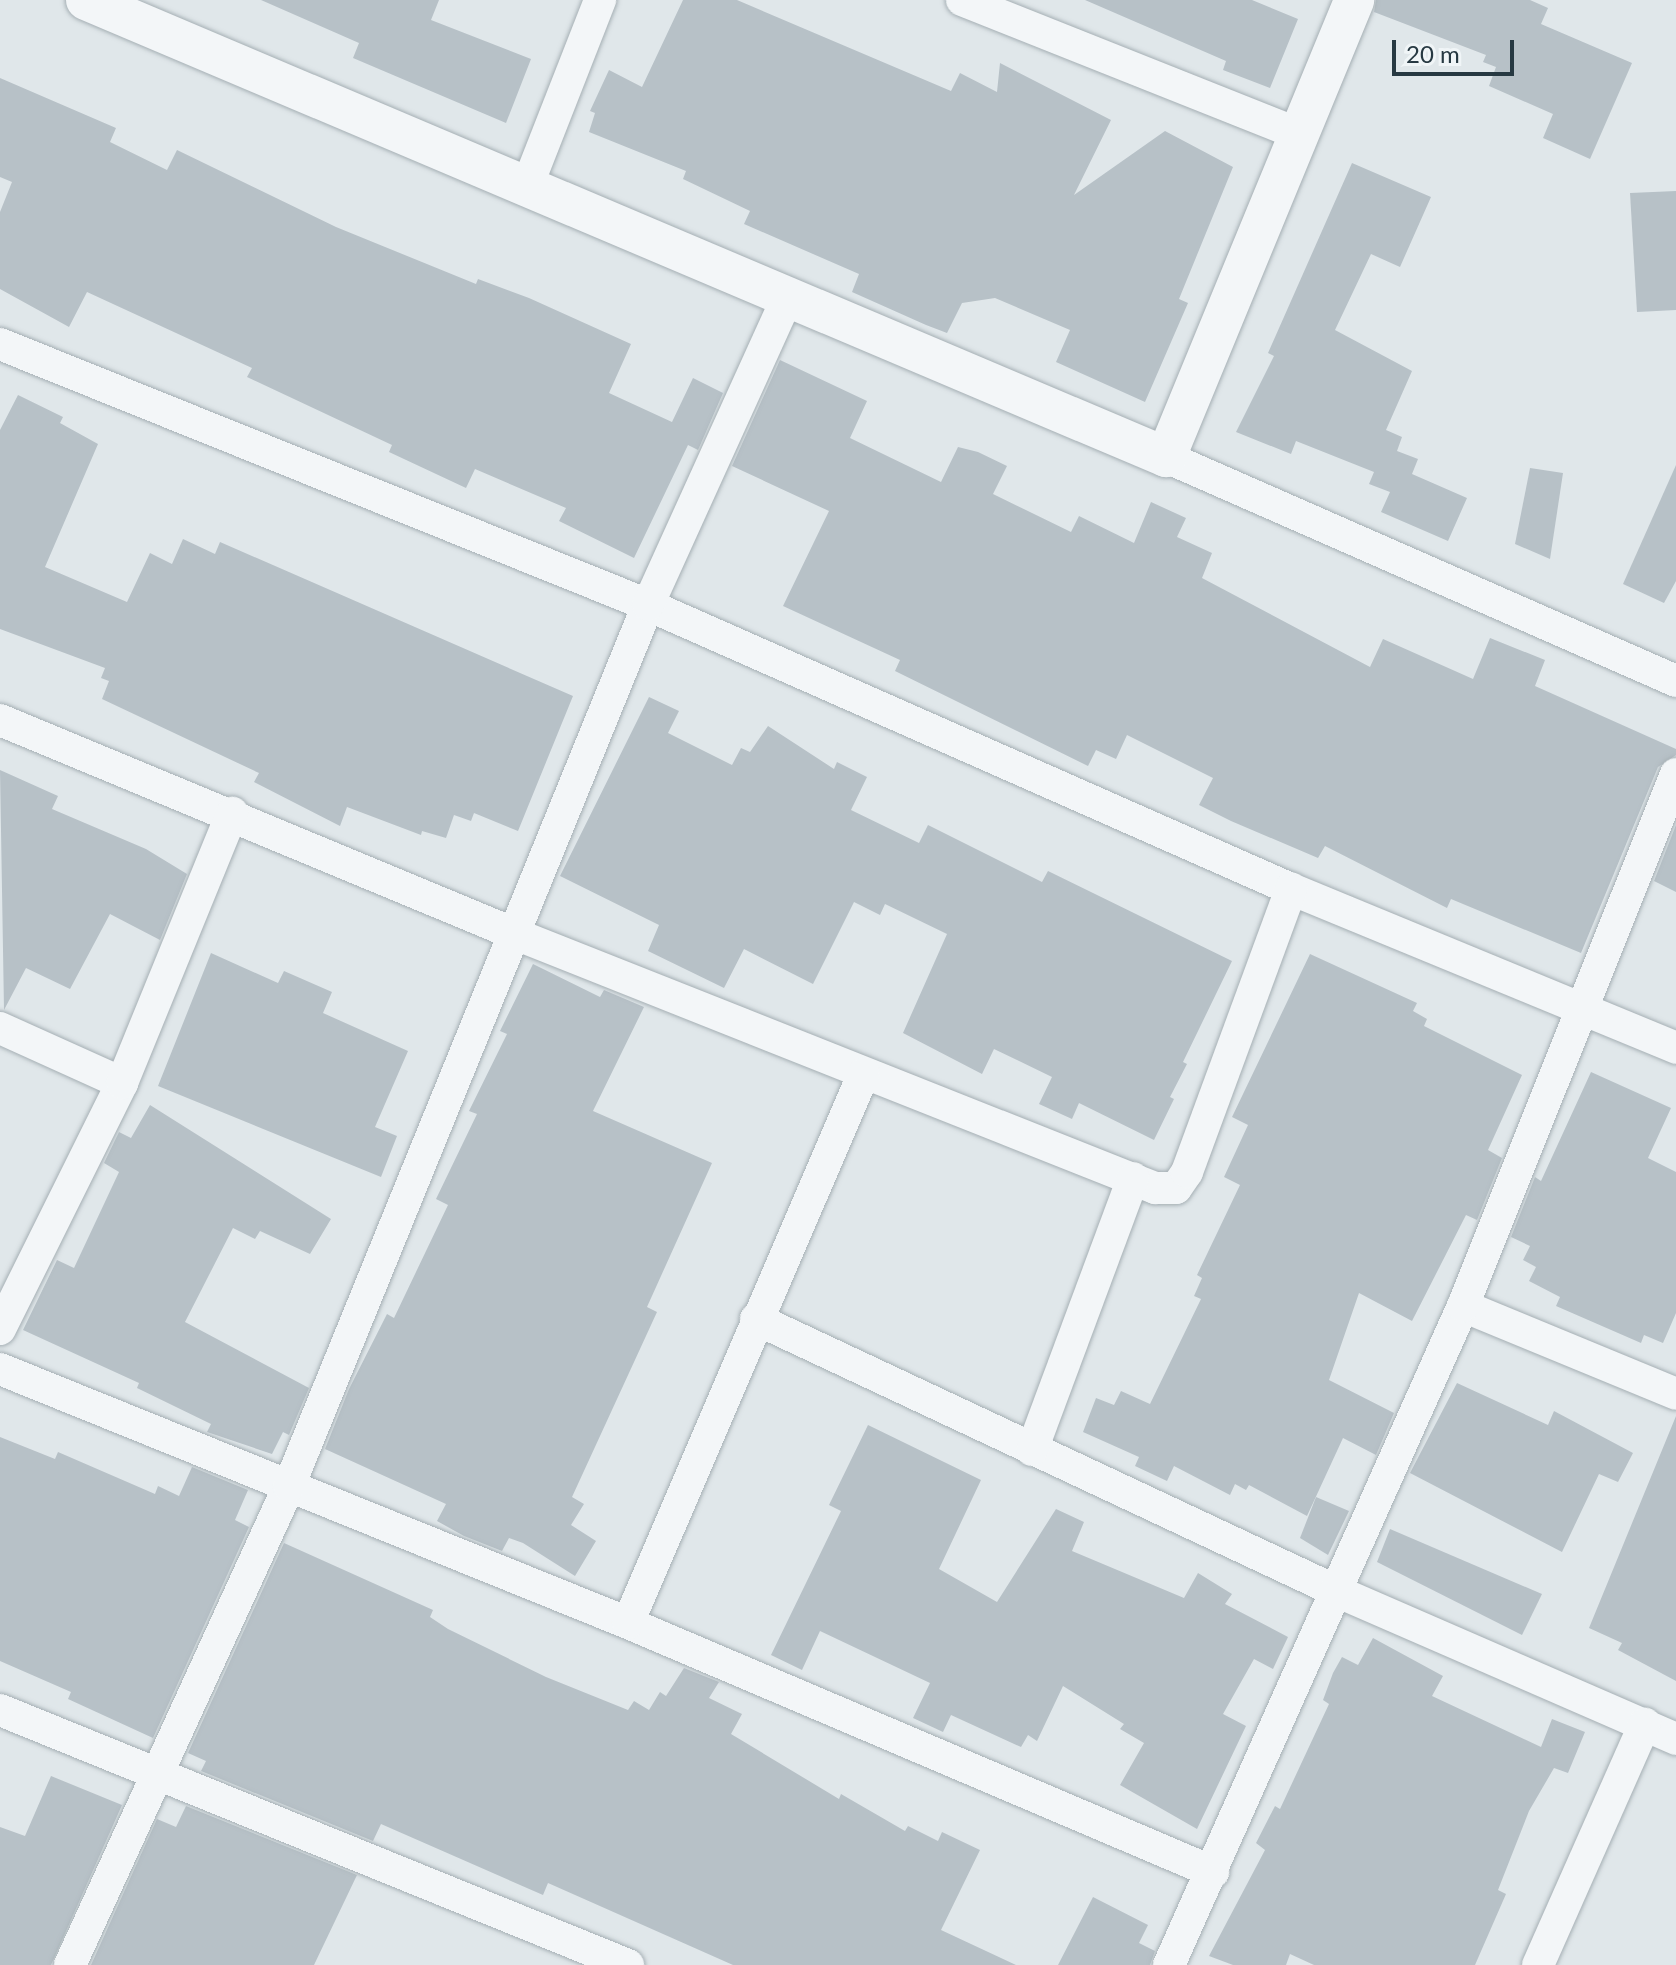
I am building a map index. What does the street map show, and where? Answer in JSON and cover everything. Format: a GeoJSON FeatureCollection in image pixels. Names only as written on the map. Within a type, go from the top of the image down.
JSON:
{"type":"FeatureCollection","features":[{"type":"Feature","properties":{"kind":"street"},"geometry":{"type":"LineString","coordinates":[[86,0],[528,184],[1166,457],[1676,681]]}},
{"type":"Feature","properties":{"kind":"street"},"geometry":{"type":"LineString","coordinates":[[528,184],[600,0]]}},
{"type":"Feature","properties":{"kind":"street"},"geometry":{"type":"LineString","coordinates":[[962,0],[1299,134]]}},
{"type":"Feature","properties":{"kind":"street"},"geometry":{"type":"LineString","coordinates":[[1166,457],[1354,0]]}},
{"type":"Feature","properties":{"kind":"street"},"geometry":{"type":"LineString","coordinates":[[70,1965],[289,1486],[648,605],[788,296]]}},
{"type":"Feature","properties":{"kind":"street"},"geometry":{"type":"LineString","coordinates":[[0,344],[648,605],[1291,889],[1676,1048]]}},
{"type":"Feature","properties":{"kind":"street"},"geometry":{"type":"LineString","coordinates":[[0,720],[232,813],[515,934],[1155,1188],[1176,1188],[1187,1172],[1291,889]]}},
{"type":"Feature","properties":{"kind":"street"},"geometry":{"type":"LineString","coordinates":[[1169,1965],[1463,1306],[1676,774]]}},
{"type":"Feature","properties":{"kind":"street"},"geometry":{"type":"LineString","coordinates":[[0,1329],[122,1083],[232,813]]}},
{"type":"Feature","properties":{"kind":"street"},"geometry":{"type":"LineString","coordinates":[[0,1028],[122,1083]]}},
{"type":"Feature","properties":{"kind":"street"},"geometry":{"type":"LineString","coordinates":[[628,1623],[864,1073]]}},
{"type":"Feature","properties":{"kind":"street"},"geometry":{"type":"LineString","coordinates":[[1032,1450],[1133,1178]]}},
{"type":"Feature","properties":{"kind":"street"},"geometry":{"type":"LineString","coordinates":[[1463,1306],[1676,1394]]}},
{"type":"Feature","properties":{"kind":"street"},"geometry":{"type":"LineString","coordinates":[[756,1319],[1336,1591],[1676,1739]]}},
{"type":"Feature","properties":{"kind":"street"},"geometry":{"type":"LineString","coordinates":[[0,1369],[628,1623],[1213,1872]]}},
{"type":"Feature","properties":{"kind":"street"},"geometry":{"type":"LineString","coordinates":[[0,1710],[628,1965]]}},
{"type":"Feature","properties":{"kind":"street"},"geometry":{"type":"LineString","coordinates":[[1538,1965],[1645,1724]]}},
{"type":"Feature","properties":{"kind":"building"},"geometry":{"type":"Polygon","coordinates":[[[261,0],[439,0],[431,20],[531,59],[506,123],[353,58],[359,43],[261,0]]]}},
{"type":"Feature","properties":{"kind":"building"},"geometry":{"type":"Polygon","coordinates":[[[683,0],[737,0],[951,91],[960,73],[997,92],[1000,63],[1111,120],[1074,195],[1165,131],[1233,167],[1179,299],[1188,303],[1145,402],[1056,362],[1070,330],[995,298],[962,303],[947,333],[926,325],[852,292],[859,274],[744,224],[750,211],[683,179],[686,171],[589,132],[595,113],[590,111],[609,70],[642,87],[683,0]]]}},
{"type":"Feature","properties":{"kind":"building"},"geometry":{"type":"Polygon","coordinates":[[[1085,0],[1252,0],[1298,19],[1270,88],[1223,70],[1226,61],[1085,0]]]}},
{"type":"Feature","properties":{"kind":"building"},"geometry":{"type":"Polygon","coordinates":[[[1376,0],[1530,0],[1548,8],[1541,24],[1632,63],[1590,159],[1543,138],[1553,114],[1489,86],[1496,67],[1483,62],[1486,55],[1374,12],[1376,0]]]}},
{"type":"Feature","properties":{"kind":"building"},"geometry":{"type":"Polygon","coordinates":[[[0,78],[116,128],[110,142],[167,170],[177,150],[336,227],[476,284],[478,279],[529,298],[631,344],[609,393],[672,422],[693,378],[723,393],[698,450],[688,445],[634,558],[559,521],[566,508],[475,469],[466,488],[389,452],[392,445],[247,377],[252,368],[87,292],[69,327],[0,289],[0,212],[12,182],[0,177],[0,78]]]}},
{"type":"Feature","properties":{"kind":"building"},"geometry":{"type":"Polygon","coordinates":[[[1352,163],[1431,197],[1400,267],[1371,254],[1335,330],[1412,371],[1386,430],[1402,437],[1397,451],[1418,459],[1412,474],[1467,498],[1448,541],[1381,512],[1390,492],[1369,484],[1374,472],[1296,441],[1291,454],[1236,432],[1274,356],[1268,353],[1352,163]]]}},
{"type":"Feature","properties":{"kind":"building"},"geometry":{"type":"Polygon","coordinates":[[[1676,191],[1676,310],[1637,312],[1630,193],[1676,191]]]}},
{"type":"Feature","properties":{"kind":"building"},"geometry":{"type":"Polygon","coordinates":[[[780,360],[867,401],[850,438],[941,482],[958,447],[978,452],[1007,466],[993,494],[1071,532],[1079,516],[1134,543],[1151,502],[1186,518],[1177,537],[1212,553],[1202,578],[1370,667],[1383,639],[1473,679],[1490,638],[1545,660],[1535,686],[1676,749],[1676,755],[1658,767],[1581,953],[1451,899],[1447,908],[1325,846],[1318,858],[1231,821],[1199,805],[1213,778],[1127,735],[1116,759],[1096,750],[1088,766],[895,671],[900,660],[783,606],[829,511],[732,466],[780,360]]]}},
{"type":"Feature","properties":{"kind":"building"},"geometry":{"type":"Polygon","coordinates":[[[18,395],[63,417],[60,423],[98,444],[45,567],[127,602],[150,553],[172,564],[183,539],[215,554],[220,542],[573,696],[518,831],[474,813],[471,821],[454,815],[446,838],[422,831],[421,835],[347,807],[340,826],[254,782],[259,773],[102,699],[109,681],[101,678],[105,668],[0,629],[0,430],[18,395]]]}},
{"type":"Feature","properties":{"kind":"building"},"geometry":{"type":"Polygon","coordinates":[[[1676,465],[1676,581],[1664,603],[1623,584],[1676,465]]]}},
{"type":"Feature","properties":{"kind":"building"},"geometry":{"type":"Polygon","coordinates":[[[1530,468],[1563,473],[1550,559],[1515,544],[1530,468]]]}},
{"type":"Feature","properties":{"kind":"building"},"geometry":{"type":"Polygon","coordinates":[[[649,697],[679,711],[668,733],[732,765],[741,748],[750,752],[768,726],[834,769],[837,762],[867,777],[851,810],[919,843],[928,825],[1042,882],[1048,871],[1232,961],[1183,1062],[1187,1064],[1170,1097],[1174,1099],[1154,1140],[1079,1103],[1072,1119],[1039,1104],[1052,1077],[994,1049],[982,1074],[903,1033],[947,934],[885,904],[880,915],[854,902],[813,984],[744,949],[724,988],[648,951],[659,925],[560,876],[649,697]]]}},
{"type":"Feature","properties":{"kind":"building"},"geometry":{"type":"Polygon","coordinates":[[[0,770],[58,796],[52,809],[146,849],[187,874],[160,940],[110,914],[70,989],[26,968],[4,1010],[0,770]]]}},
{"type":"Feature","properties":{"kind":"building"},"geometry":{"type":"Polygon","coordinates":[[[1676,825],[1676,892],[1654,881],[1676,825]]]}},
{"type":"Feature","properties":{"kind":"building"},"geometry":{"type":"Polygon","coordinates":[[[211,953],[278,983],[284,971],[332,992],[323,1013],[408,1051],[375,1127],[397,1136],[381,1177],[158,1086],[211,953]]]}},
{"type":"Feature","properties":{"kind":"building"},"geometry":{"type":"Polygon","coordinates":[[[1310,954],[1417,1003],[1413,1011],[1427,1019],[1424,1026],[1522,1075],[1488,1150],[1502,1158],[1477,1220],[1466,1215],[1412,1321],[1359,1293],[1329,1380],[1394,1413],[1376,1455],[1343,1438],[1307,1516],[1249,1485],[1246,1490],[1235,1484],[1230,1495],[1174,1466],[1167,1481],[1135,1466],[1139,1457],[1083,1432],[1096,1398],[1114,1405],[1121,1391],[1150,1404],[1201,1299],[1194,1296],[1202,1278],[1197,1275],[1240,1185],[1224,1177],[1248,1125],[1232,1117],[1310,954]]]}},
{"type":"Feature","properties":{"kind":"building"},"geometry":{"type":"Polygon","coordinates":[[[533,964],[600,997],[604,990],[644,1007],[593,1111],[712,1163],[647,1307],[657,1312],[572,1497],[584,1504],[571,1525],[596,1541],[575,1576],[523,1543],[509,1538],[502,1551],[464,1536],[437,1521],[446,1504],[325,1449],[349,1389],[387,1314],[394,1318],[448,1205],[436,1199],[477,1114],[469,1111],[507,1034],[500,1031],[533,964]]]}},
{"type":"Feature","properties":{"kind":"building"},"geometry":{"type":"Polygon","coordinates":[[[1591,1072],[1671,1108],[1648,1158],[1676,1172],[1676,1313],[1663,1343],[1644,1335],[1641,1343],[1556,1306],[1560,1297],[1529,1281],[1536,1267],[1523,1260],[1530,1246],[1511,1237],[1535,1177],[1541,1181],[1591,1072]]]}},
{"type":"Feature","properties":{"kind":"building"},"geometry":{"type":"Polygon","coordinates":[[[150,1105],[331,1219],[310,1254],[260,1231],[255,1239],[233,1228],[185,1322],[309,1388],[289,1435],[283,1432],[272,1454],[207,1432],[211,1424],[137,1388],[139,1383],[23,1330],[57,1260],[74,1268],[119,1172],[104,1163],[119,1132],[131,1138],[150,1105]]]}},
{"type":"Feature","properties":{"kind":"building"},"geometry":{"type":"Polygon","coordinates":[[[1457,1383],[1548,1425],[1554,1411],[1633,1453],[1618,1482],[1599,1474],[1562,1552],[1410,1473],[1457,1383]]]}},
{"type":"Feature","properties":{"kind":"building"},"geometry":{"type":"Polygon","coordinates":[[[1676,1416],[1676,1681],[1618,1650],[1622,1643],[1589,1628],[1676,1416]]]}},
{"type":"Feature","properties":{"kind":"building"},"geometry":{"type":"Polygon","coordinates":[[[868,1425],[981,1480],[939,1569],[997,1602],[1056,1509],[1084,1522],[1072,1551],[1184,1598],[1198,1573],[1232,1594],[1225,1604],[1288,1637],[1273,1669],[1254,1659],[1223,1714],[1246,1726],[1197,1829],[1120,1785],[1144,1743],[1120,1729],[1124,1724],[1063,1686],[1037,1741],[1028,1735],[1021,1747],[951,1715],[943,1732],[913,1718],[930,1683],[820,1631],[802,1670],[771,1655],[841,1511],[829,1505],[868,1425]]]}},
{"type":"Feature","properties":{"kind":"building"},"geometry":{"type":"Polygon","coordinates":[[[0,1437],[55,1459],[58,1452],[155,1494],[158,1486],[179,1496],[192,1467],[248,1490],[235,1520],[249,1527],[153,1738],[68,1699],[71,1692],[0,1661],[0,1437]]]}},
{"type":"Feature","properties":{"kind":"building"},"geometry":{"type":"Polygon","coordinates":[[[1316,1497],[1349,1511],[1328,1555],[1300,1538],[1316,1497]]]}},
{"type":"Feature","properties":{"kind":"building"},"geometry":{"type":"Polygon","coordinates":[[[1390,1529],[1542,1594],[1522,1635],[1377,1562],[1390,1529]]]}},
{"type":"Feature","properties":{"kind":"building"},"geometry":{"type":"Polygon","coordinates":[[[284,1543],[433,1610],[430,1617],[448,1629],[546,1677],[628,1710],[634,1701],[649,1710],[660,1692],[666,1696],[684,1668],[719,1682],[709,1698],[742,1714],[731,1734],[839,1799],[841,1794],[905,1831],[908,1826],[938,1841],[942,1832],[980,1850],[941,1930],[1016,1965],[733,1965],[548,1883],[543,1895],[381,1824],[373,1841],[201,1771],[206,1761],[188,1753],[284,1543]]]}},
{"type":"Feature","properties":{"kind":"building"},"geometry":{"type":"Polygon","coordinates":[[[1373,1638],[1443,1676],[1432,1696],[1541,1747],[1552,1719],[1585,1732],[1568,1773],[1554,1768],[1529,1811],[1498,1890],[1506,1894],[1475,1965],[1314,1965],[1290,1954],[1286,1965],[1233,1965],[1209,1956],[1265,1850],[1256,1843],[1275,1806],[1280,1809],[1329,1704],[1323,1700],[1333,1673],[1342,1657],[1358,1665],[1373,1638]]]}},
{"type":"Feature","properties":{"kind":"building"},"geometry":{"type":"Polygon","coordinates":[[[51,1776],[122,1805],[51,1965],[0,1965],[0,1827],[25,1836],[51,1776]]]}},
{"type":"Feature","properties":{"kind":"building"},"geometry":{"type":"Polygon","coordinates":[[[186,1806],[357,1875],[314,1965],[91,1965],[157,1819],[176,1827],[186,1806]]]}},
{"type":"Feature","properties":{"kind":"building"},"geometry":{"type":"Polygon","coordinates":[[[1093,1897],[1148,1925],[1139,1943],[1155,1951],[1150,1965],[1058,1965],[1093,1897]]]}}]}
